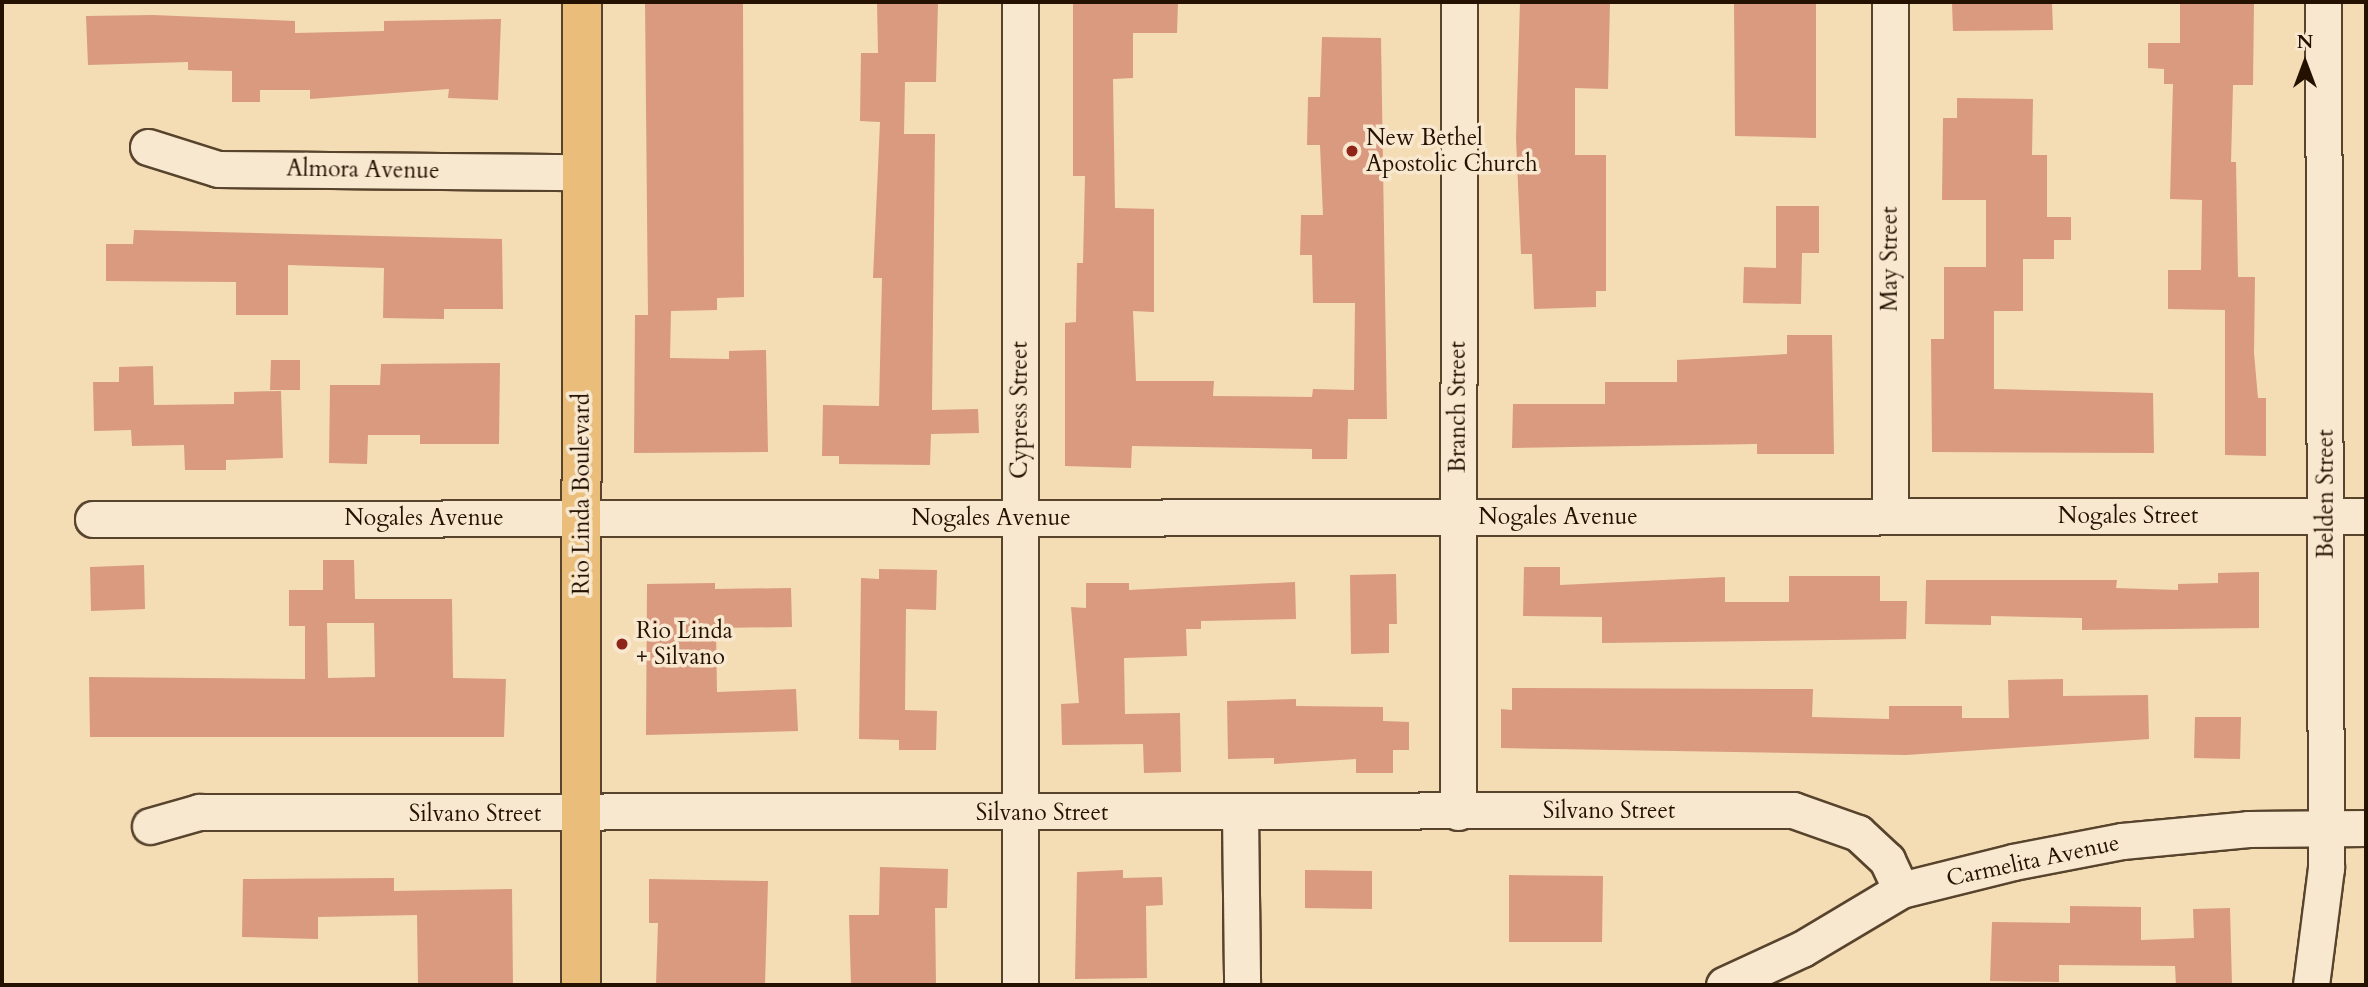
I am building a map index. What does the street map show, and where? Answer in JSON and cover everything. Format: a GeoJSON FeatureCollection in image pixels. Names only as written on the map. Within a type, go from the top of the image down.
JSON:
{"type":"FeatureCollection","features":[{"type":"Feature","properties":{"kind":"main road","name":"Rio Linda Boulevard"},"geometry":{"type":"LineString","coordinates":[[581,985],[582,2]]}},
{"type":"Feature","properties":{"kind":"street","name":"Cypress Street"},"geometry":{"type":"LineString","coordinates":[[1020,2],[1020,985]]}},
{"type":"Feature","properties":{"kind":"street","name":"Branch Street"},"geometry":{"type":"LineString","coordinates":[[1458,811],[1459,2]]}},
{"type":"Feature","properties":{"kind":"street","name":"May Street"},"geometry":{"type":"LineString","coordinates":[[1890,2],[1890,516]]}},
{"type":"Feature","properties":{"kind":"street","name":"Belden Street"},"geometry":{"type":"LineString","coordinates":[[2311,985],[2325,832],[2323,2]]}},
{"type":"Feature","properties":{"kind":"street","name":"Almora Avenue"},"geometry":{"type":"LineString","coordinates":[[148,147],[218,169],[582,172]]}},
{"type":"Feature","properties":{"kind":"street","name":"Nogales Avenue"},"geometry":{"type":"LineString","coordinates":[[93,519],[1890,516]]}},
{"type":"Feature","properties":{"kind":"street","name":"Nogales Street"},"geometry":{"type":"LineString","coordinates":[[1890,516],[2366,516]]}},
{"type":"Feature","properties":{"kind":"street","name":"Silvano Street"},"geometry":{"type":"LineString","coordinates":[[150,826],[199,812],[581,815],[1793,810],[1857,833],[1888,860],[1901,890]]}},
{"type":"Feature","properties":{"kind":"street"},"geometry":{"type":"LineString","coordinates":[[1240,812],[1241,985]]}},
{"type":"Feature","properties":{"kind":"street","name":"Carmelita Avenue"},"geometry":{"type":"LineString","coordinates":[[1724,985],[1802,949],[1901,890],[2122,841],[2248,829],[2325,832],[2366,828]]}},
{"type":"Feature","properties":{"kind":"building"},"geometry":{"type":"Polygon","coordinates":[[[645,2],[743,2],[744,297],[717,298],[717,310],[671,311],[670,358],[729,359],[729,351],[766,350],[768,452],[634,453],[635,315],[648,315],[645,2]]]}},
{"type":"Feature","properties":{"kind":"building"},"geometry":{"type":"Polygon","coordinates":[[[877,2],[938,2],[936,82],[905,82],[904,134],[935,134],[932,410],[978,409],[979,433],[931,434],[930,465],[839,464],[839,456],[822,456],[823,405],[879,406],[882,278],[873,278],[880,122],[860,121],[861,53],[878,53],[877,2]]]}},
{"type":"Feature","properties":{"kind":"building"},"geometry":{"type":"Polygon","coordinates":[[[1073,2],[1178,2],[1177,33],[1133,33],[1133,78],[1113,79],[1115,208],[1154,209],[1154,312],[1133,311],[1136,381],[1214,381],[1213,396],[1312,397],[1313,389],[1354,390],[1355,303],[1313,303],[1312,255],[1300,255],[1301,215],[1323,215],[1320,145],[1307,145],[1308,97],[1320,97],[1322,37],[1381,38],[1387,419],[1348,419],[1347,459],[1312,459],[1312,449],[1132,446],[1131,468],[1065,466],[1065,323],[1076,322],[1077,263],[1083,263],[1085,176],[1073,176],[1073,2]]]}},
{"type":"Feature","properties":{"kind":"building"},"geometry":{"type":"Polygon","coordinates":[[[1520,2],[1610,2],[1608,89],[1575,88],[1575,155],[1606,155],[1606,291],[1596,291],[1596,307],[1534,309],[1532,254],[1521,254],[1516,138],[1520,2]]]}},
{"type":"Feature","properties":{"kind":"building"},"geometry":{"type":"Polygon","coordinates":[[[1734,2],[1816,2],[1816,138],[1735,136],[1734,2]]]}},
{"type":"Feature","properties":{"kind":"building"},"geometry":{"type":"Polygon","coordinates":[[[2052,2],[2053,30],[1953,31],[1952,3],[2052,2]]]}},
{"type":"Feature","properties":{"kind":"building"},"geometry":{"type":"Polygon","coordinates":[[[2180,2],[2254,2],[2253,85],[2233,85],[2231,162],[2236,162],[2238,277],[2255,277],[2254,353],[2258,398],[2266,398],[2266,456],[2225,455],[2225,310],[2168,309],[2168,270],[2201,270],[2202,200],[2170,199],[2173,84],[2164,84],[2164,69],[2148,68],[2148,43],[2180,43],[2180,2]]]}},
{"type":"Feature","properties":{"kind":"building"},"geometry":{"type":"Polygon","coordinates":[[[153,15],[295,21],[295,33],[384,31],[384,21],[501,19],[498,100],[448,98],[449,89],[310,99],[310,90],[260,90],[260,102],[232,102],[232,71],[188,70],[188,62],[88,65],[86,16],[153,15]]]}},
{"type":"Feature","properties":{"kind":"building"},"geometry":{"type":"Polygon","coordinates":[[[1957,98],[2033,99],[2032,155],[2047,155],[2047,217],[2071,217],[2071,240],[2054,240],[2054,259],[2023,259],[2023,311],[1994,311],[1994,389],[2153,393],[2154,453],[1932,452],[1931,339],[1944,339],[1944,267],[1986,267],[1986,200],[1942,200],[1943,118],[1957,118],[1957,98]]]}},
{"type":"Feature","properties":{"kind":"building"},"geometry":{"type":"Polygon","coordinates":[[[1776,206],[1819,206],[1819,253],[1802,253],[1801,304],[1743,303],[1744,267],[1776,268],[1776,206]]]}},
{"type":"Feature","properties":{"kind":"building"},"geometry":{"type":"Polygon","coordinates":[[[134,230],[502,239],[503,309],[444,309],[444,319],[383,318],[384,268],[288,265],[288,315],[236,315],[236,282],[106,281],[106,244],[133,244],[134,230]]]}},
{"type":"Feature","properties":{"kind":"building"},"geometry":{"type":"Polygon","coordinates":[[[1787,335],[1832,335],[1834,454],[1757,454],[1757,444],[1512,448],[1513,404],[1605,404],[1605,382],[1677,382],[1677,360],[1787,354],[1787,335]]]}},
{"type":"Feature","properties":{"kind":"building"},"geometry":{"type":"Polygon","coordinates":[[[271,360],[300,360],[300,390],[270,390],[271,360]]]}},
{"type":"Feature","properties":{"kind":"building"},"geometry":{"type":"Polygon","coordinates":[[[500,363],[499,444],[420,444],[420,435],[368,435],[367,464],[329,463],[330,385],[380,385],[381,364],[500,363]]]}},
{"type":"Feature","properties":{"kind":"building"},"geometry":{"type":"Polygon","coordinates":[[[153,366],[154,405],[234,404],[234,392],[281,391],[283,458],[226,460],[226,470],[185,470],[184,445],[132,446],[131,430],[94,431],[93,382],[119,382],[119,367],[153,366]]]}},
{"type":"Feature","properties":{"kind":"building"},"geometry":{"type":"Polygon","coordinates":[[[323,560],[354,560],[355,599],[452,599],[453,678],[506,679],[504,737],[90,737],[89,677],[305,679],[305,626],[289,626],[289,590],[323,590],[323,560]],[[327,623],[328,678],[375,677],[374,623],[327,623]]]}},
{"type":"Feature","properties":{"kind":"building"},"geometry":{"type":"Polygon","coordinates":[[[144,565],[145,609],[91,611],[90,567],[144,565]]]}},
{"type":"Feature","properties":{"kind":"building"},"geometry":{"type":"Polygon","coordinates":[[[1524,567],[1560,567],[1560,585],[1725,577],[1725,602],[1789,602],[1789,576],[1880,576],[1880,601],[1907,601],[1906,639],[1602,643],[1602,617],[1523,616],[1524,567]]]}},
{"type":"Feature","properties":{"kind":"building"},"geometry":{"type":"Polygon","coordinates":[[[879,569],[937,570],[936,610],[906,609],[905,710],[937,711],[936,750],[899,750],[899,740],[859,739],[861,578],[879,579],[879,569]]]}},
{"type":"Feature","properties":{"kind":"building"},"geometry":{"type":"Polygon","coordinates":[[[2259,572],[2259,628],[2082,630],[2082,618],[1991,616],[1991,625],[1925,624],[1926,580],[2117,580],[2116,588],[2178,590],[2178,584],[2218,583],[2218,573],[2259,572]]]}},
{"type":"Feature","properties":{"kind":"building"},"geometry":{"type":"Polygon","coordinates":[[[1396,574],[1397,624],[1389,624],[1389,653],[1351,654],[1350,575],[1396,574]]]}},
{"type":"Feature","properties":{"kind":"building"},"geometry":{"type":"Polygon","coordinates":[[[1295,582],[1296,619],[1201,621],[1201,629],[1186,629],[1187,656],[1124,658],[1125,714],[1180,713],[1181,772],[1144,773],[1143,744],[1062,745],[1061,704],[1079,703],[1071,607],[1086,608],[1086,583],[1129,583],[1129,590],[1295,582]]]}},
{"type":"Feature","properties":{"kind":"building"},"geometry":{"type":"Polygon","coordinates":[[[715,583],[715,589],[791,588],[792,627],[716,628],[717,692],[796,689],[798,731],[646,735],[647,584],[715,583]]]}},
{"type":"Feature","properties":{"kind":"building"},"geometry":{"type":"Polygon","coordinates":[[[2063,679],[2063,696],[2148,695],[2149,739],[1906,755],[1501,748],[1501,709],[1512,710],[1512,688],[1813,689],[1812,717],[1889,719],[1889,706],[1962,706],[1962,718],[2009,718],[2008,680],[2063,679]]]}},
{"type":"Feature","properties":{"kind":"building"},"geometry":{"type":"Polygon","coordinates":[[[1296,699],[1296,706],[1383,707],[1383,721],[1409,722],[1409,750],[1393,750],[1393,773],[1356,773],[1356,759],[1274,764],[1274,758],[1228,759],[1227,701],[1296,699]]]}},
{"type":"Feature","properties":{"kind":"building"},"geometry":{"type":"Polygon","coordinates":[[[2195,717],[2241,717],[2240,759],[2194,758],[2195,717]]]}},
{"type":"Feature","properties":{"kind":"building"},"geometry":{"type":"Polygon","coordinates":[[[880,867],[948,869],[947,908],[935,908],[936,985],[851,985],[849,915],[879,915],[880,867]]]}},
{"type":"Feature","properties":{"kind":"building"},"geometry":{"type":"Polygon","coordinates":[[[1123,870],[1123,878],[1162,877],[1163,905],[1146,906],[1147,978],[1075,979],[1077,872],[1123,870]]]}},
{"type":"Feature","properties":{"kind":"building"},"geometry":{"type":"Polygon","coordinates":[[[1305,870],[1372,871],[1372,909],[1305,908],[1305,870]]]}},
{"type":"Feature","properties":{"kind":"building"},"geometry":{"type":"Polygon","coordinates":[[[1509,875],[1603,876],[1602,942],[1509,942],[1509,875]]]}},
{"type":"Feature","properties":{"kind":"building"},"geometry":{"type":"Polygon","coordinates":[[[394,878],[394,891],[512,889],[513,985],[418,985],[417,915],[318,917],[318,939],[242,937],[243,879],[394,878]]]}},
{"type":"Feature","properties":{"kind":"building"},"geometry":{"type":"Polygon","coordinates":[[[649,879],[768,881],[765,985],[656,985],[658,923],[649,923],[649,879]]]}},
{"type":"Feature","properties":{"kind":"building"},"geometry":{"type":"Polygon","coordinates":[[[2070,906],[2141,907],[2141,940],[2194,938],[2193,909],[2230,908],[2232,985],[2176,985],[2175,966],[2059,965],[2059,982],[1990,981],[1992,922],[2070,923],[2070,906]]]}},
{"type":"Feature","properties":{"kind":"place","name":"New Bethel Apostolic Church"},"geometry":{"type":"Point","coordinates":[1352,151]}},
{"type":"Feature","properties":{"kind":"place","name":"Rio Linda + Silvano"},"geometry":{"type":"Point","coordinates":[622,644]}}]}
